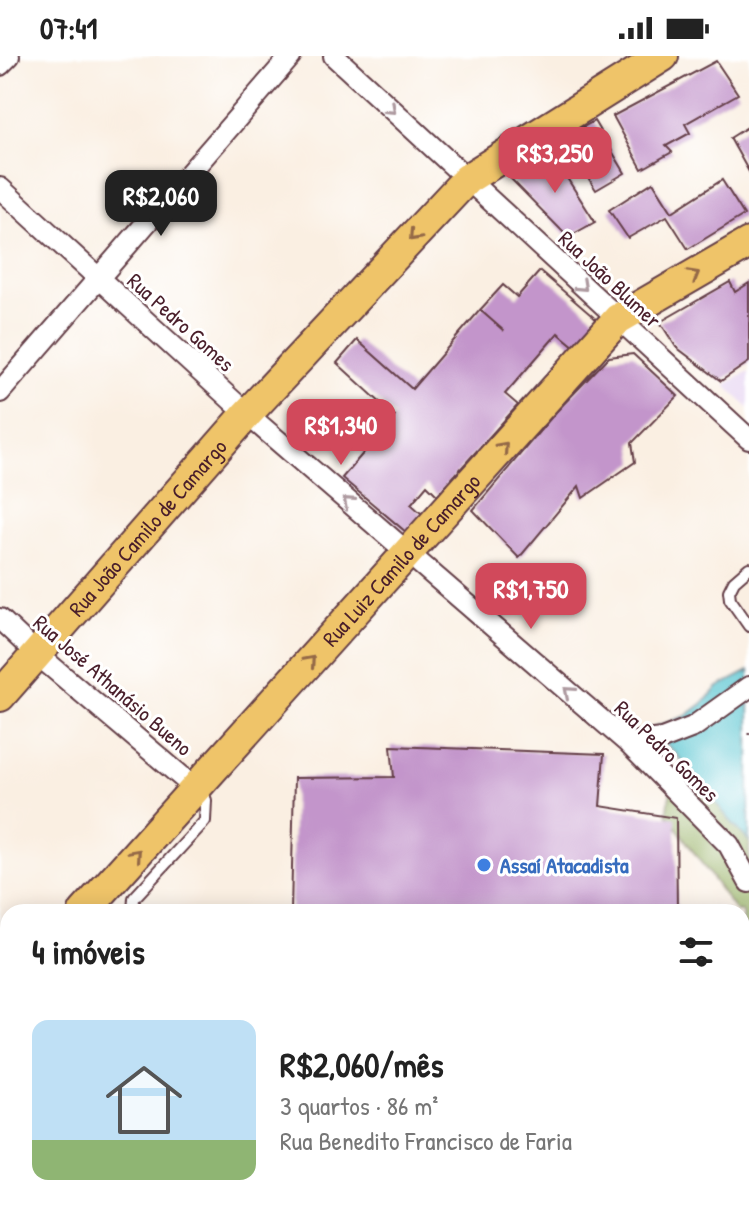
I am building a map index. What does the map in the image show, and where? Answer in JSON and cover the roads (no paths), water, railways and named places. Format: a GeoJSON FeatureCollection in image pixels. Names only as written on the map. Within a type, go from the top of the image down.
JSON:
{"type":"FeatureCollection","features":[{"type":"Feature","properties":{"kind":"main road","name":"Rua João Camilo de Camargo"},"geometry":{"type":"LineString","coordinates":[[0,696],[247,414],[467,179],[663,56]]}},
{"type":"Feature","properties":{"kind":"main road","name":"Rua Luiz Camilo de Camargo"},"geometry":{"type":"LineString","coordinates":[[91,904],[618,319],[749,243]]}},
{"type":"Feature","properties":{"kind":"street"},"geometry":{"type":"LineString","coordinates":[[0,65],[9,56]]}},
{"type":"Feature","properties":{"kind":"street"},"geometry":{"type":"LineString","coordinates":[[0,392],[291,56]]}},
{"type":"Feature","properties":{"kind":"street","name":"Rua João Blumer"},"geometry":{"type":"LineString","coordinates":[[334,56],[749,439]]}},
{"type":"Feature","properties":{"kind":"street","name":"Rua Pedro Gomes"},"geometry":{"type":"LineString","coordinates":[[0,188],[247,414],[628,743],[729,845],[749,882]]}},
{"type":"Feature","properties":{"kind":"street","name":"Rua José Athanásio Bueno"},"geometry":{"type":"LineString","coordinates":[[0,619],[195,788]]}},
{"type":"Feature","properties":{"kind":"street"},"geometry":{"type":"LineString","coordinates":[[628,743],[662,739],[693,727],[749,687]]}},
{"type":"Feature","properties":{"kind":"lane"},"geometry":{"type":"LineString","coordinates":[[749,568],[734,581],[729,591],[730,599],[749,626]]}},
{"type":"Feature","properties":{"kind":"lane"},"geometry":{"type":"LineString","coordinates":[[129,904],[205,821],[206,800],[195,788]]}},
{"type":"Feature","properties":{"kind":"lane"},"geometry":{"type":"LineString","coordinates":[[134,898],[134,904]]}},
{"type":"Feature","properties":{"kind":"water"},"geometry":{"type":"Polygon","coordinates":[[[749,671],[749,841],[676,754],[648,729],[686,716],[718,687],[749,671]]]}},
{"type":"Feature","properties":{"kind":"place","name":"Assaí Atacadista"},"geometry":{"type":"Point","coordinates":[484,865]}}]}
